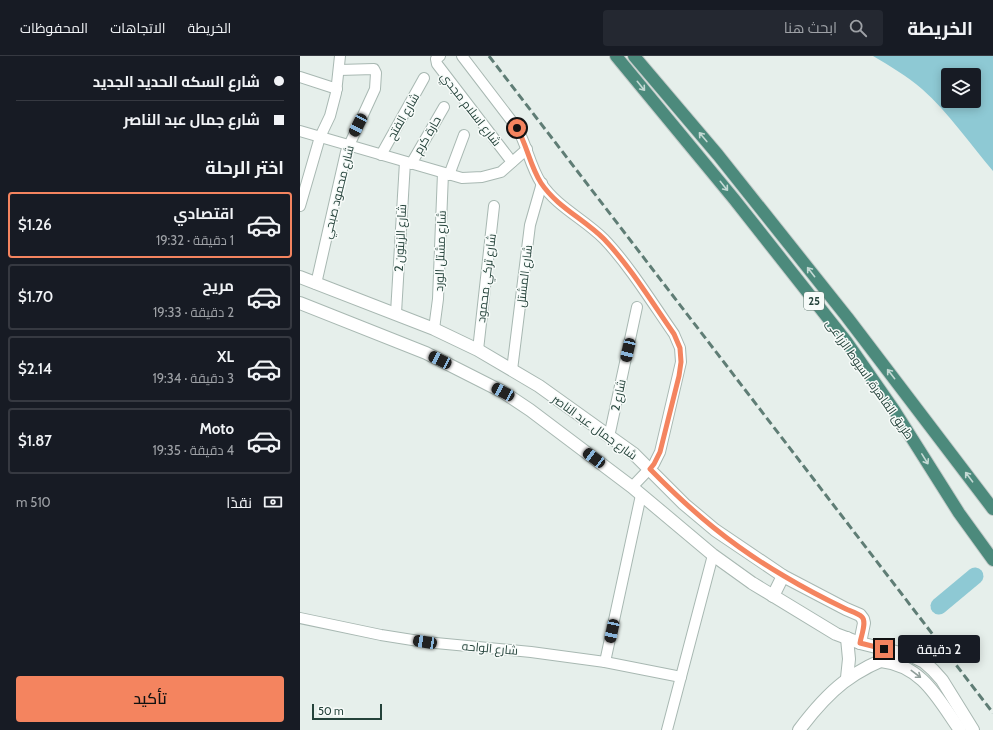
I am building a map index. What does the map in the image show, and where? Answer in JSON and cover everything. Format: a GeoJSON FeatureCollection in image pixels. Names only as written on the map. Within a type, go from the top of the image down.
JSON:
{"type":"FeatureCollection","features":[{"type":"Feature","properties":{"kind":"highway","name":"طريق القاهرة, اسيوط الزراعى"},"geometry":{"type":"LineString","coordinates":[[616,56],[734,199],[846,341],[894,410],[959,513],[993,560]]}},
{"type":"Feature","properties":{"kind":"highway","name":"طريق القاهرة, اسيوط الزراعى"},"geometry":{"type":"LineString","coordinates":[[634,56],[718,155],[832,298],[993,509]]}},
{"type":"Feature","properties":{"kind":"street"},"geometry":{"type":"LineString","coordinates":[[300,206],[320,137],[330,116],[337,89],[340,56]]}},
{"type":"Feature","properties":{"kind":"street","name":"شارع اسلام مجدي"},"geometry":{"type":"LineString","coordinates":[[440,56],[436,59],[436,64],[512,162]]}},
{"type":"Feature","properties":{"kind":"street"},"geometry":{"type":"LineString","coordinates":[[462,56],[517,128],[527,149],[533,167],[542,183],[556,200],[592,228],[615,252],[674,334],[680,348],[681,362],[679,376],[660,452],[636,491],[605,662]]}},
{"type":"Feature","properties":{"kind":"street","name":"شارع محمود صبحي"},"geometry":{"type":"LineString","coordinates":[[316,284],[344,158],[348,145],[374,94],[376,73],[374,69],[339,70]]}},
{"type":"Feature","properties":{"kind":"street"},"geometry":{"type":"LineString","coordinates":[[300,77],[337,89]]}},
{"type":"Feature","properties":{"kind":"street","name":"شارع الفتح"},"geometry":{"type":"LineString","coordinates":[[381,155],[424,78]]}},
{"type":"Feature","properties":{"kind":"street","name":"حارة كرم"},"geometry":{"type":"LineString","coordinates":[[408,163],[444,107]]}},
{"type":"Feature","properties":{"kind":"street"},"geometry":{"type":"LineString","coordinates":[[300,131],[462,178],[482,177],[501,172],[527,149]]}},
{"type":"Feature","properties":{"kind":"street","name":"شارع مشتل الورد"},"geometry":{"type":"LineString","coordinates":[[434,329],[438,299],[446,174],[464,135]]}},
{"type":"Feature","properties":{"kind":"street","name":"شارع الزيتون 2"},"geometry":{"type":"LineString","coordinates":[[396,313],[408,163]]}},
{"type":"Feature","properties":{"kind":"street","name":"شارع المشتل"},"geometry":{"type":"LineString","coordinates":[[512,370],[530,225],[542,183]]}},
{"type":"Feature","properties":{"kind":"street","name":"شارع تركي محمود"},"geometry":{"type":"LineString","coordinates":[[478,350],[494,206]]}},
{"type":"Feature","properties":{"kind":"street","name":"شارع جمال عبد الناصر"},"geometry":{"type":"LineString","coordinates":[[300,278],[396,313],[434,329],[478,350],[539,386],[650,469],[684,504],[715,530],[783,576],[862,616],[864,623],[860,643]]}},
{"type":"Feature","properties":{"kind":"street","name":"شارع جمال عبد الناصر"},"geometry":{"type":"LineString","coordinates":[[300,303],[426,353],[503,392],[530,410],[636,491],[714,555],[773,596],[830,630],[847,638],[860,643],[912,656],[933,670],[942,680],[973,730]]}},
{"type":"Feature","properties":{"kind":"street","name":"شارع 2"},"geometry":{"type":"LineString","coordinates":[[609,437],[637,307]]}},
{"type":"Feature","properties":{"kind":"street"},"geometry":{"type":"LineString","coordinates":[[667,730],[714,555]]}},
{"type":"Feature","properties":{"kind":"street"},"geometry":{"type":"LineString","coordinates":[[773,596],[783,576]]}},
{"type":"Feature","properties":{"kind":"street","name":"شارع الواحه"},"geometry":{"type":"LineString","coordinates":[[300,618],[381,636],[425,642],[531,652],[605,662],[681,677]]}},
{"type":"Feature","properties":{"kind":"street"},"geometry":{"type":"LineString","coordinates":[[847,638],[849,659],[847,678]]}},
{"type":"Feature","properties":{"kind":"street"},"geometry":{"type":"LineString","coordinates":[[799,730],[819,704],[847,678],[880,660],[902,653]]}},
{"type":"Feature","properties":{"kind":"street"},"geometry":{"type":"LineString","coordinates":[[880,660],[900,665],[919,676],[932,690],[960,730]]}},
{"type":"Feature","properties":{"kind":"water"},"geometry":{"type":"Polygon","coordinates":[[[873,56],[993,56],[993,171],[932,98],[898,71],[873,56]]]}},
{"type":"Feature","properties":{"kind":"waterway"},"geometry":{"type":"LineString","coordinates":[[939,606],[975,576]]}},
{"type":"Feature","properties":{"kind":"railway"},"geometry":{"type":"LineString","coordinates":[[489,56],[993,713]]}},
{"type":"Feature","properties":{"kind":"route"},"geometry":{"type":"LineString","coordinates":[[517,128],[523,138],[530,161],[542,183],[564,208],[579,217],[592,228],[615,252],[674,334],[680,348],[681,362],[679,376],[658,459],[650,469],[684,504],[715,530],[783,576],[862,616],[864,623],[860,643],[884,649]]}}]}
